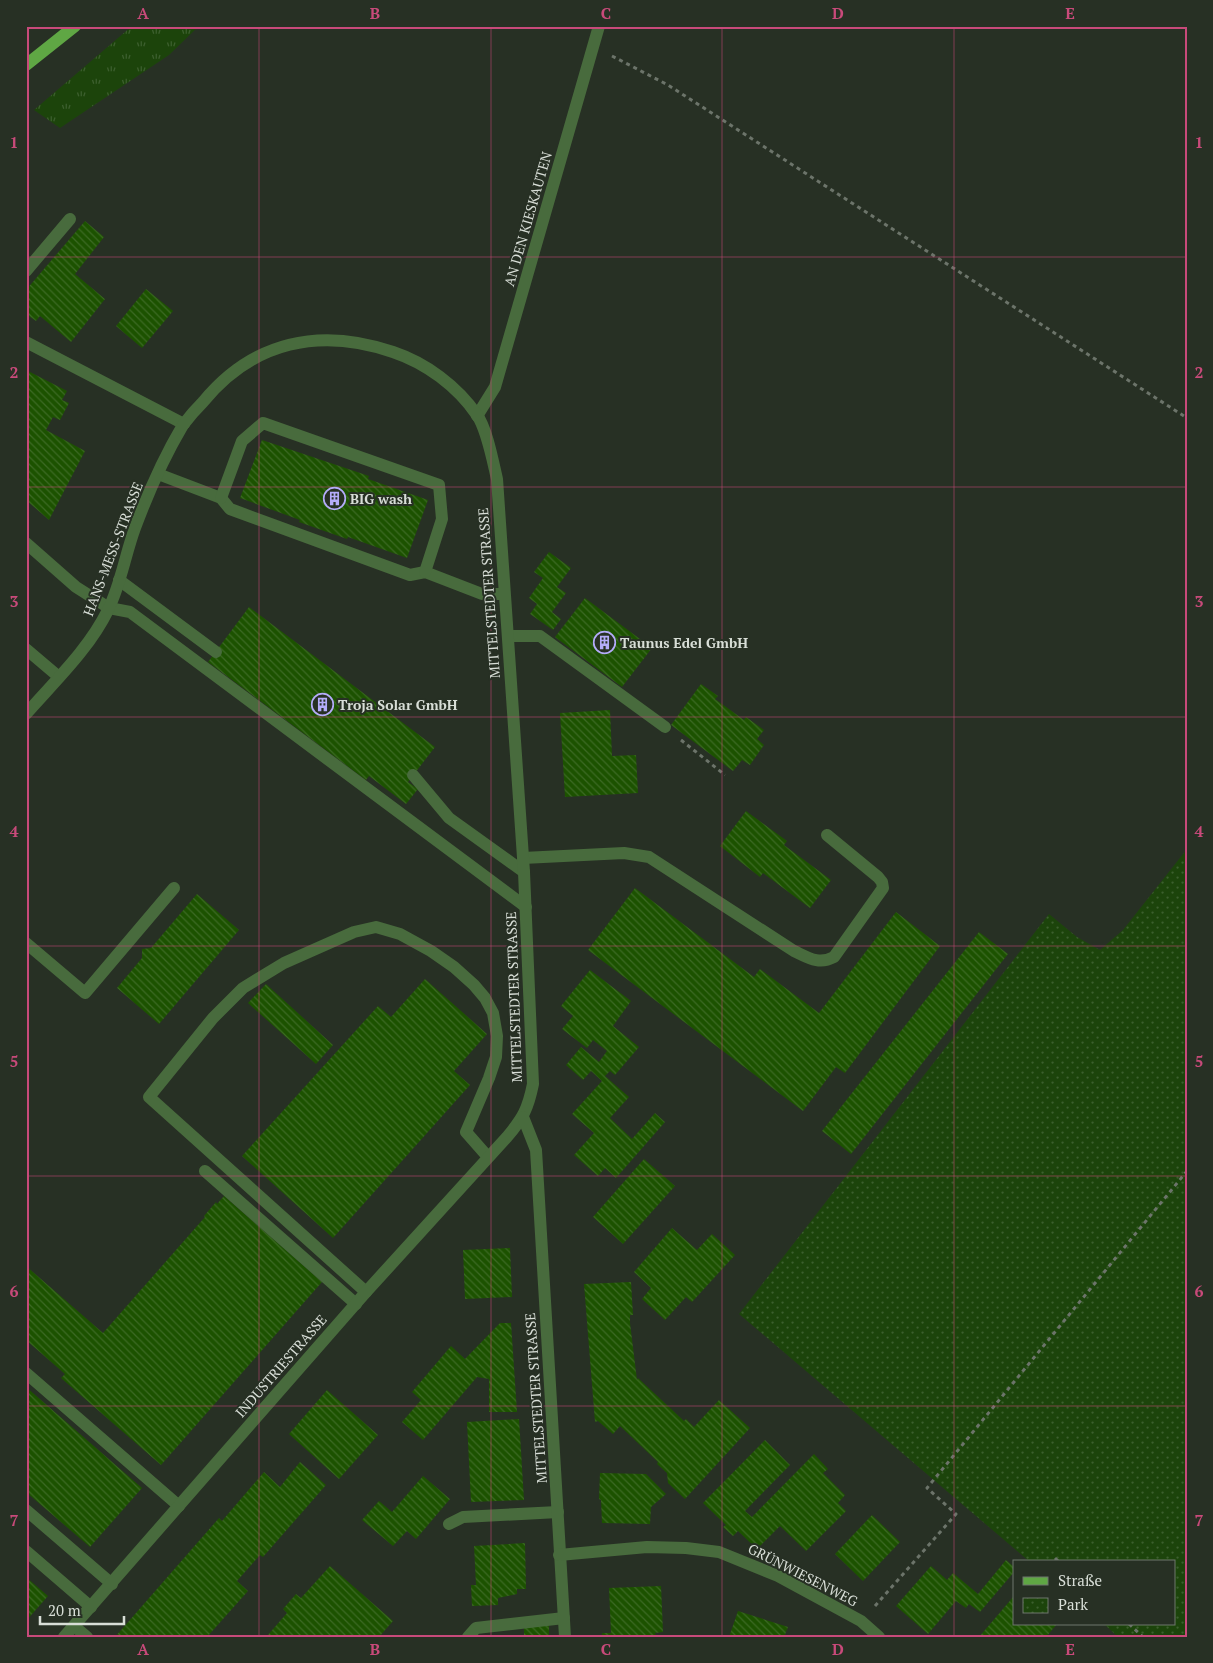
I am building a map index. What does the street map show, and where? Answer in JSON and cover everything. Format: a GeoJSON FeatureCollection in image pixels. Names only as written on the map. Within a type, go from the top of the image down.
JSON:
{"type":"FeatureCollection","features":[{"type":"Feature","properties":{"kind":"main road"},"geometry":{"type":"LineString","coordinates":[[26,65],[75,26]]}},
{"type":"Feature","properties":{"kind":"street","name":"AN DEN KIESKAUTEN"},"geometry":{"type":"LineString","coordinates":[[478,416],[495,387],[599,26]]}},
{"type":"Feature","properties":{"kind":"street"},"geometry":{"type":"LineString","coordinates":[[26,271],[70,219]]}},
{"type":"Feature","properties":{"kind":"street","name":"HANS-MESS-STRASSE"},"geometry":{"type":"LineString","coordinates":[[26,714],[99,628],[120,580],[135,528],[158,474],[184,424],[212,390],[242,364],[276,349],[307,341],[336,340],[368,344],[396,353],[430,369],[454,389],[478,416]]}},
{"type":"Feature","properties":{"kind":"street"},"geometry":{"type":"LineString","coordinates":[[26,342],[184,424]]}},
{"type":"Feature","properties":{"kind":"street","name":"MITTELSTEDTER STRASSE"},"geometry":{"type":"LineString","coordinates":[[478,416],[492,454],[496,479],[508,636],[526,907],[533,1084],[530,1101],[523,1118],[536,1150],[565,1637]]}},
{"type":"Feature","properties":{"kind":"street"},"geometry":{"type":"LineString","coordinates":[[221,498],[242,441],[263,423],[438,485],[442,519],[425,572]]}},
{"type":"Feature","properties":{"kind":"street"},"geometry":{"type":"LineString","coordinates":[[158,474],[221,498],[230,509],[410,575],[425,572],[482,594],[504,594]]}},
{"type":"Feature","properties":{"kind":"street"},"geometry":{"type":"LineString","coordinates":[[26,544],[76,587],[109,608],[130,612],[526,907]]}},
{"type":"Feature","properties":{"kind":"street"},"geometry":{"type":"LineString","coordinates":[[120,580],[216,652]]}},
{"type":"Feature","properties":{"kind":"street"},"geometry":{"type":"LineString","coordinates":[[508,636],[540,636],[665,727]]}},
{"type":"Feature","properties":{"kind":"street"},"geometry":{"type":"LineString","coordinates":[[26,649],[59,677]]}},
{"type":"Feature","properties":{"kind":"street"},"geometry":{"type":"LineString","coordinates":[[413,776],[449,818],[524,872]]}},
{"type":"Feature","properties":{"kind":"street"},"geometry":{"type":"LineString","coordinates":[[523,858],[624,853],[649,857],[794,951],[811,959],[825,962],[834,957],[883,888],[882,882],[878,878],[827,835]]}},
{"type":"Feature","properties":{"kind":"street"},"geometry":{"type":"LineString","coordinates":[[26,943],[85,993],[174,888]]}},
{"type":"Feature","properties":{"kind":"street"},"geometry":{"type":"LineString","coordinates":[[366,1292],[149,1097],[213,1018],[243,988],[284,963],[354,932],[376,927],[400,934],[431,951],[454,967],[474,985],[485,998],[493,1013],[497,1036],[496,1057],[466,1132],[488,1157]]}},
{"type":"Feature","properties":{"kind":"street","name":"INDUSTRIESTRASSE"},"geometry":{"type":"LineString","coordinates":[[64,1637],[366,1292],[523,1118]]}},
{"type":"Feature","properties":{"kind":"street"},"geometry":{"type":"LineString","coordinates":[[205,1171],[356,1304]]}},
{"type":"Feature","properties":{"kind":"street"},"geometry":{"type":"LineString","coordinates":[[26,1373],[178,1506]]}},
{"type":"Feature","properties":{"kind":"street"},"geometry":{"type":"LineString","coordinates":[[26,1510],[112,1584]]}},
{"type":"Feature","properties":{"kind":"street"},"geometry":{"type":"LineString","coordinates":[[449,1524],[463,1518],[558,1512]]}},
{"type":"Feature","properties":{"kind":"street","name":"GRÜNWIESENWEG"},"geometry":{"type":"LineString","coordinates":[[559,1555],[646,1547],[686,1548],[719,1552],[778,1576],[861,1621],[879,1637]]}},
{"type":"Feature","properties":{"kind":"street"},"geometry":{"type":"LineString","coordinates":[[26,1551],[91,1607]]}},
{"type":"Feature","properties":{"kind":"street"},"geometry":{"type":"LineString","coordinates":[[468,1637],[476,1628],[564,1618]]}},
{"type":"Feature","properties":{"kind":"street"},"geometry":{"type":"LineString","coordinates":[[74,1626],[87,1637]]}},
{"type":"Feature","properties":{"kind":"path"},"geometry":{"type":"LineString","coordinates":[[594,46],[668,85],[1187,418]]}},
{"type":"Feature","properties":{"kind":"path"},"geometry":{"type":"LineString","coordinates":[[665,727],[725,775]]}},
{"type":"Feature","properties":{"kind":"path"},"geometry":{"type":"LineString","coordinates":[[861,1621],[956,1514],[927,1488],[1187,1171]]}},
{"type":"Feature","properties":{"kind":"path"},"geometry":{"type":"LineString","coordinates":[[1131,1626],[1143,1637]]}},
{"type":"Feature","properties":{"kind":"green space"},"geometry":{"type":"Polygon","coordinates":[[[132,26],[199,26],[169,55],[60,128],[34,110],[132,26]]]}},
{"type":"Feature","properties":{"kind":"green space"},"geometry":{"type":"Polygon","coordinates":[[[1187,849],[1187,1637],[1118,1637],[1106,1626],[1176,1626],[1176,1560],[1028,1560],[739,1314],[1049,914],[1077,937],[1100,950],[1123,930],[1187,849]]]}},
{"type":"Feature","properties":{"kind":"building"},"geometry":{"type":"Polygon","coordinates":[[[85,221],[104,237],[75,274],[105,299],[71,342],[40,316],[36,321],[26,314],[26,290],[85,221]]]}},
{"type":"Feature","properties":{"kind":"building"},"geometry":{"type":"Polygon","coordinates":[[[146,289],[173,311],[142,348],[116,326],[146,289]]]}},
{"type":"Feature","properties":{"kind":"building"},"geometry":{"type":"Polygon","coordinates":[[[28,371],[67,391],[62,400],[69,403],[60,420],[53,417],[46,430],[85,451],[49,520],[26,500],[26,374],[28,371]]]}},
{"type":"Feature","properties":{"kind":"building","name":"BIG wash"},"geometry":{"type":"Polygon","coordinates":[[[262,440],[369,476],[368,479],[428,500],[407,558],[299,522],[300,520],[240,498],[262,440]]]}},
{"type":"Feature","properties":{"kind":"building"},"geometry":{"type":"Polygon","coordinates":[[[549,552],[571,568],[557,587],[566,593],[552,612],[561,619],[553,630],[530,614],[537,604],[529,598],[543,578],[534,572],[549,552]]]}},
{"type":"Feature","properties":{"kind":"building"},"geometry":{"type":"Polygon","coordinates":[[[585,598],[652,648],[622,687],[555,637],[585,598]]]}},
{"type":"Feature","properties":{"kind":"building","name":"Troja Solar GmbH"},"geometry":{"type":"Polygon","coordinates":[[[249,607],[435,747],[408,782],[418,789],[406,804],[369,776],[366,780],[208,662],[249,607]]]}},
{"type":"Feature","properties":{"kind":"building"},"geometry":{"type":"Polygon","coordinates":[[[701,684],[718,696],[715,699],[744,720],[746,717],[764,730],[757,739],[764,745],[750,765],[742,760],[733,771],[671,725],[701,684]]]}},
{"type":"Feature","properties":{"kind":"building"},"geometry":{"type":"Polygon","coordinates":[[[610,710],[612,756],[636,755],[638,793],[565,797],[560,713],[610,710]]]}},
{"type":"Feature","properties":{"kind":"building"},"geometry":{"type":"Polygon","coordinates":[[[746,811],[787,841],[784,845],[831,880],[810,908],[763,873],[760,877],[720,846],[746,811]]]}},
{"type":"Feature","properties":{"kind":"building"},"geometry":{"type":"Polygon","coordinates":[[[635,888],[754,977],[760,969],[819,1013],[896,912],[940,946],[845,1073],[836,1067],[803,1111],[588,950],[635,888]]]}},
{"type":"Feature","properties":{"kind":"building"},"geometry":{"type":"Polygon","coordinates":[[[197,894],[239,930],[159,1024],[117,988],[142,958],[142,949],[151,948],[197,894]]]}},
{"type":"Feature","properties":{"kind":"building"},"geometry":{"type":"Polygon","coordinates":[[[979,932],[1008,954],[851,1154],[822,1131],[979,932]]]}},
{"type":"Feature","properties":{"kind":"building"},"geometry":{"type":"Polygon","coordinates":[[[590,970],[631,1001],[613,1026],[639,1047],[615,1075],[610,1071],[605,1076],[629,1097],[610,1118],[632,1139],[655,1113],[665,1122],[616,1178],[605,1168],[598,1176],[574,1155],[594,1133],[572,1114],[602,1081],[591,1071],[583,1080],[566,1065],[581,1047],[599,1062],[607,1051],[593,1040],[587,1048],[562,1029],[573,1016],[561,1006],[590,970]]]}},
{"type":"Feature","properties":{"kind":"building"},"geometry":{"type":"Polygon","coordinates":[[[425,979],[487,1034],[454,1071],[470,1085],[333,1238],[242,1156],[378,1006],[391,1017],[425,979]]]}},
{"type":"Feature","properties":{"kind":"building"},"geometry":{"type":"Polygon","coordinates":[[[266,984],[333,1045],[316,1064],[248,1003],[266,984]]]}},
{"type":"Feature","properties":{"kind":"building"},"geometry":{"type":"Polygon","coordinates":[[[644,1159],[675,1186],[623,1244],[593,1217],[644,1159]]]}},
{"type":"Feature","properties":{"kind":"building"},"geometry":{"type":"Polygon","coordinates":[[[224,1196],[322,1282],[161,1465],[61,1378],[65,1374],[26,1340],[26,1266],[103,1333],[216,1202],[217,1204],[224,1196]]]}},
{"type":"Feature","properties":{"kind":"building"},"geometry":{"type":"Polygon","coordinates":[[[672,1228],[697,1250],[712,1234],[735,1255],[692,1302],[686,1297],[665,1320],[642,1299],[651,1288],[634,1272],[672,1228]]]}},
{"type":"Feature","properties":{"kind":"building"},"geometry":{"type":"Polygon","coordinates":[[[510,1248],[512,1297],[465,1299],[463,1250],[510,1248]]]}},
{"type":"Feature","properties":{"kind":"building"},"geometry":{"type":"Polygon","coordinates":[[[631,1282],[633,1315],[630,1315],[630,1323],[637,1380],[638,1378],[684,1421],[686,1419],[694,1427],[719,1400],[750,1428],[685,1499],[668,1483],[667,1473],[657,1464],[658,1462],[620,1426],[613,1434],[598,1421],[595,1422],[584,1284],[631,1282]]]}},
{"type":"Feature","properties":{"kind":"building"},"geometry":{"type":"Polygon","coordinates":[[[500,1323],[511,1323],[517,1412],[489,1412],[489,1379],[477,1377],[423,1440],[402,1422],[421,1400],[412,1392],[451,1346],[465,1359],[500,1323]]]}},
{"type":"Feature","properties":{"kind":"building"},"geometry":{"type":"Polygon","coordinates":[[[26,1387],[142,1488],[90,1547],[26,1492],[26,1387]]]}},
{"type":"Feature","properties":{"kind":"building"},"geometry":{"type":"Polygon","coordinates":[[[327,1390],[378,1435],[339,1479],[289,1434],[327,1390]]]}},
{"type":"Feature","properties":{"kind":"building"},"geometry":{"type":"Polygon","coordinates":[[[519,1419],[524,1500],[471,1502],[467,1422],[519,1419]]]}},
{"type":"Feature","properties":{"kind":"building"},"geometry":{"type":"Polygon","coordinates":[[[765,1440],[790,1465],[745,1511],[752,1517],[814,1454],[828,1469],[823,1473],[845,1495],[838,1503],[846,1511],[806,1551],[780,1526],[757,1549],[738,1531],[733,1536],[723,1527],[726,1525],[703,1503],[765,1440]]]}},
{"type":"Feature","properties":{"kind":"building"},"geometry":{"type":"Polygon","coordinates":[[[300,1462],[326,1485],[263,1557],[260,1555],[237,1581],[248,1591],[207,1637],[115,1637],[219,1518],[222,1521],[264,1472],[280,1487],[300,1462]]]}},
{"type":"Feature","properties":{"kind":"building"},"geometry":{"type":"Polygon","coordinates":[[[600,1473],[646,1474],[666,1494],[651,1507],[650,1524],[602,1523],[601,1500],[599,1499],[600,1473]]]}},
{"type":"Feature","properties":{"kind":"building"},"geometry":{"type":"Polygon","coordinates":[[[423,1476],[450,1499],[416,1539],[407,1531],[393,1546],[362,1520],[379,1501],[392,1512],[423,1476]]]}},
{"type":"Feature","properties":{"kind":"building"},"geometry":{"type":"Polygon","coordinates":[[[872,1515],[900,1542],[863,1581],[835,1554],[872,1515]]]}},
{"type":"Feature","properties":{"kind":"building"},"geometry":{"type":"Polygon","coordinates":[[[525,1543],[526,1589],[517,1589],[517,1594],[498,1598],[498,1605],[472,1606],[471,1585],[476,1585],[474,1546],[525,1543]]]}},
{"type":"Feature","properties":{"kind":"building"},"geometry":{"type":"Polygon","coordinates":[[[1006,1560],[1013,1566],[1013,1573],[980,1612],[969,1604],[966,1608],[956,1601],[928,1634],[896,1606],[931,1566],[947,1580],[953,1573],[978,1594],[1006,1560]]]}},
{"type":"Feature","properties":{"kind":"building"},"geometry":{"type":"Polygon","coordinates":[[[330,1566],[393,1621],[379,1637],[267,1636],[287,1613],[283,1609],[296,1594],[301,1598],[330,1566]]]}},
{"type":"Feature","properties":{"kind":"building"},"geometry":{"type":"Polygon","coordinates":[[[26,1577],[48,1596],[26,1621],[26,1577]]]}},
{"type":"Feature","properties":{"kind":"building"},"geometry":{"type":"Polygon","coordinates":[[[661,1586],[663,1632],[655,1633],[656,1637],[602,1637],[602,1633],[611,1633],[609,1588],[661,1586]]]}},
{"type":"Feature","properties":{"kind":"building"},"geometry":{"type":"Polygon","coordinates":[[[1013,1597],[1013,1626],[1055,1626],[1046,1637],[979,1637],[1013,1597]]]}},
{"type":"Feature","properties":{"kind":"building"},"geometry":{"type":"Polygon","coordinates":[[[738,1611],[788,1627],[784,1637],[729,1637],[738,1611]]]}},
{"type":"Feature","properties":{"kind":"building"},"geometry":{"type":"Polygon","coordinates":[[[549,1625],[549,1637],[524,1637],[524,1627],[549,1625]]]}},
{"type":"Feature","properties":{"kind":"place","name":"BIG wash"},"geometry":{"type":"Point","coordinates":[334,499]}},
{"type":"Feature","properties":{"kind":"place","name":"Taunus Edel GmbH"},"geometry":{"type":"Point","coordinates":[604,643]}},
{"type":"Feature","properties":{"kind":"place","name":"Troja Solar GmbH"},"geometry":{"type":"Point","coordinates":[322,705]}}]}
